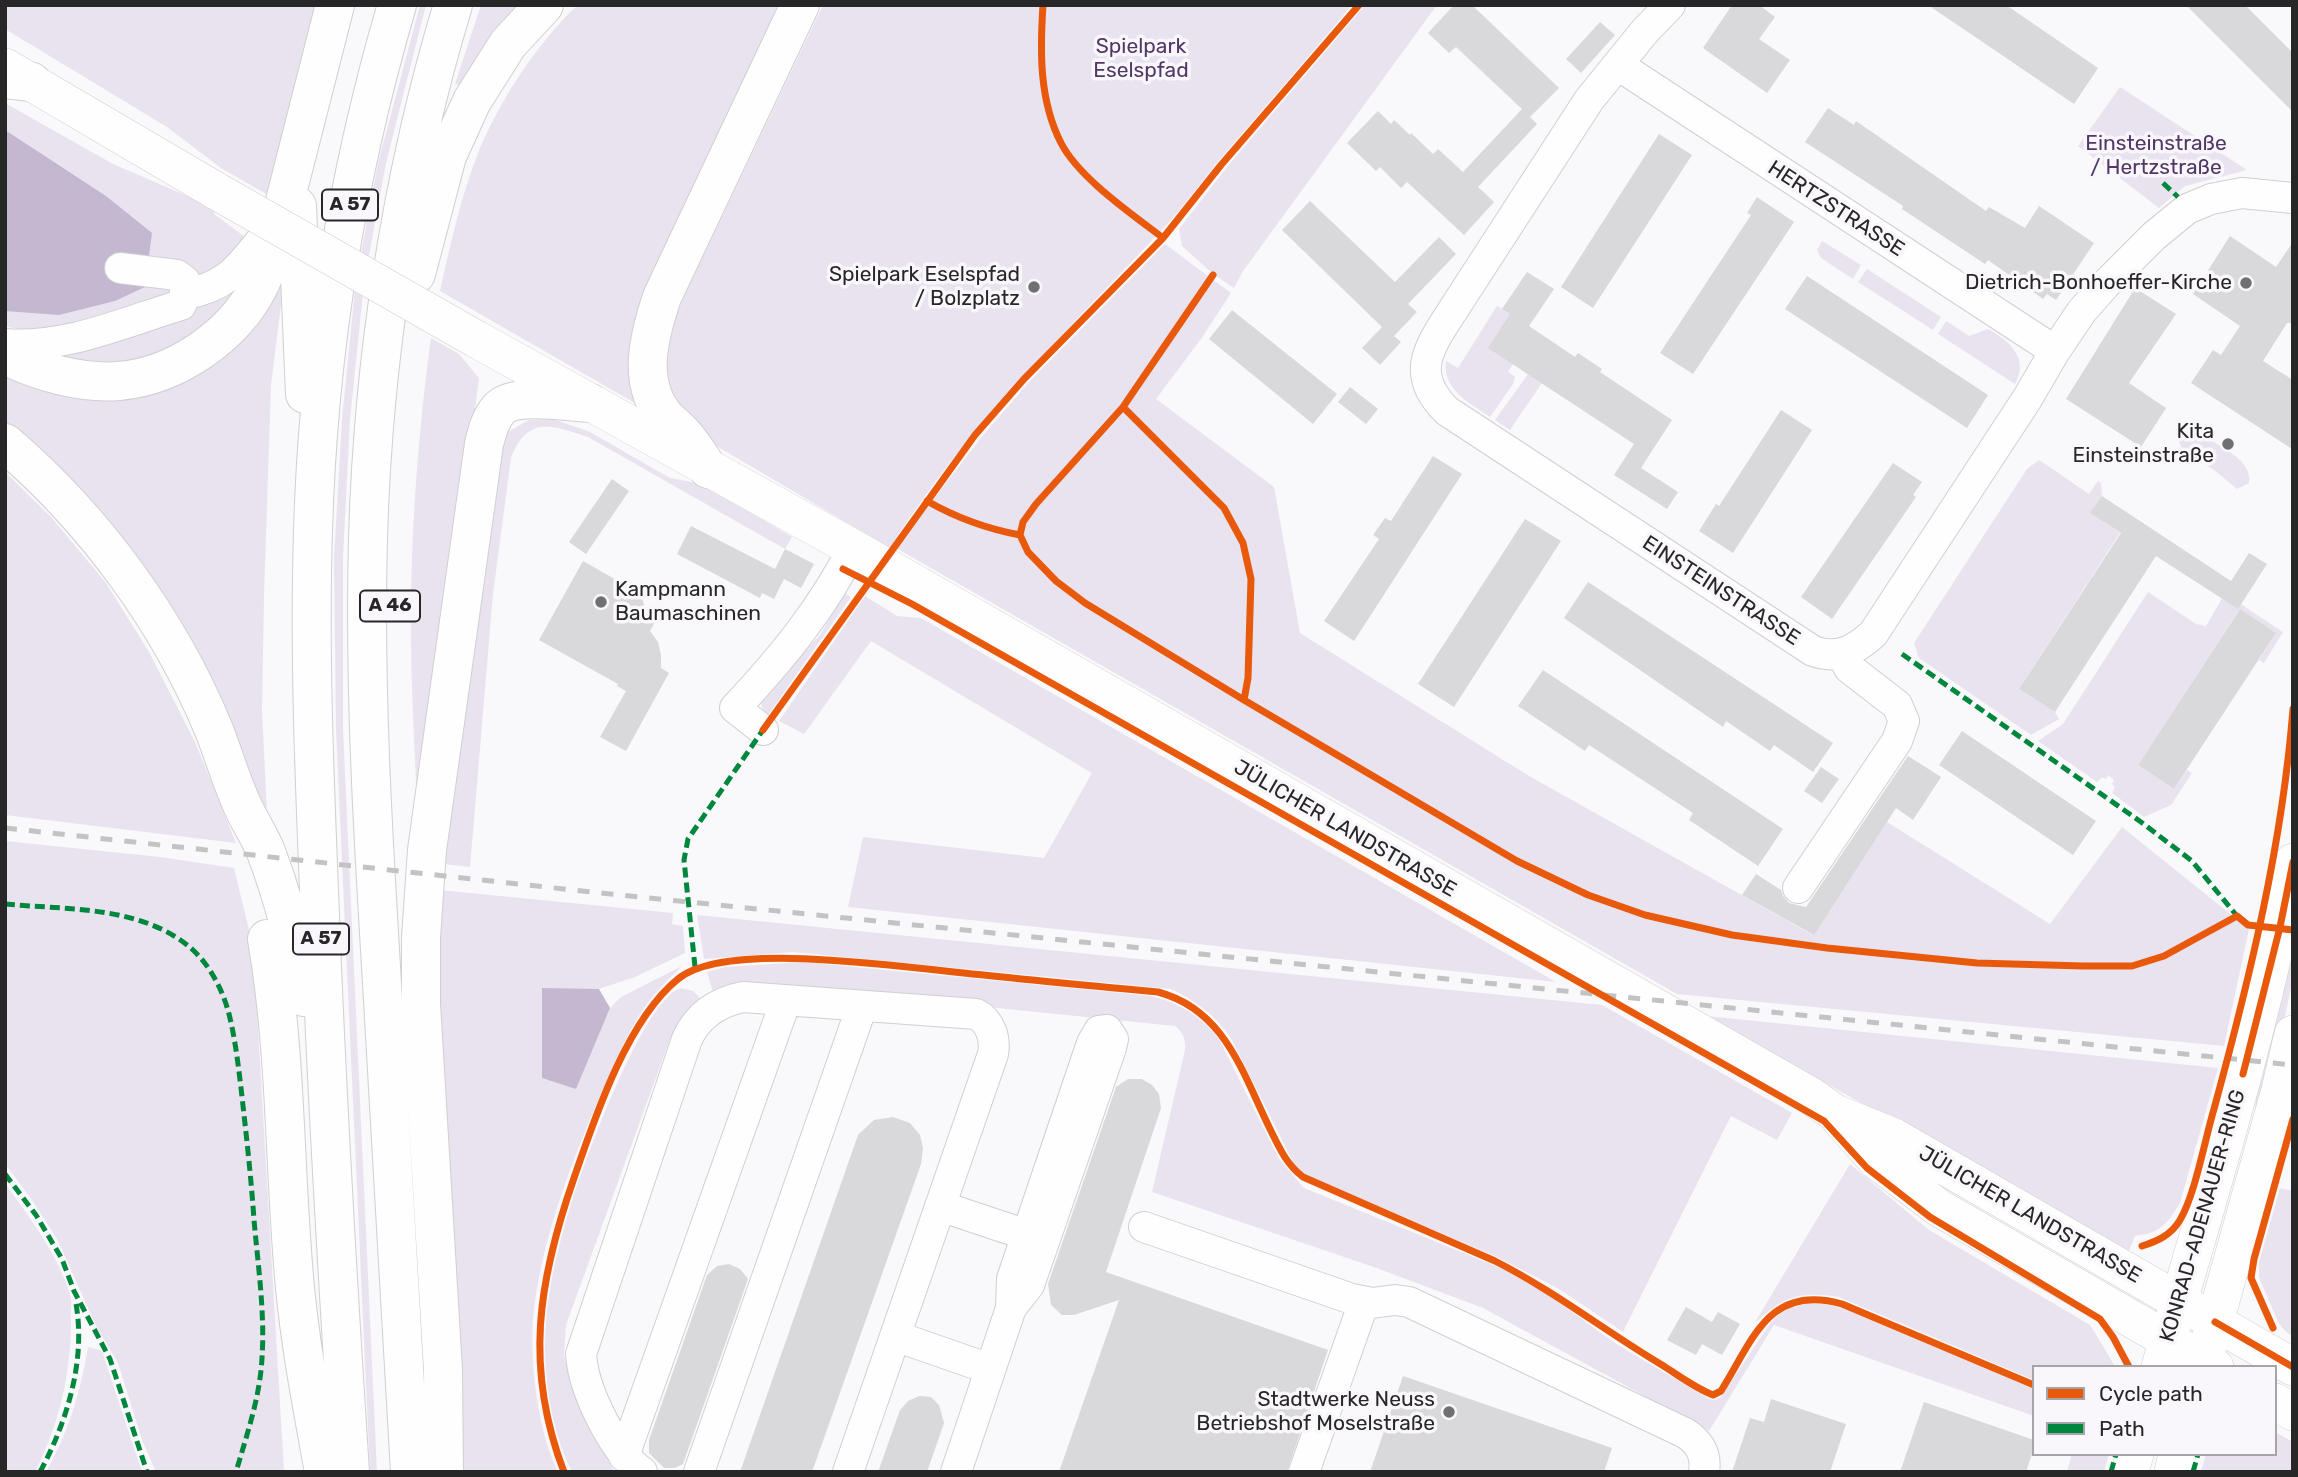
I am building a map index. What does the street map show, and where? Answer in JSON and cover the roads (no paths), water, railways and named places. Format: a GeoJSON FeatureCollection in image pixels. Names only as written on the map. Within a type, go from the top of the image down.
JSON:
{"type":"FeatureCollection","features":[{"type":"Feature","properties":{"kind":"highway"},"geometry":{"type":"LineString","coordinates":[[5,355],[48,372],[83,379],[120,381],[184,361],[212,342],[237,318],[260,284],[273,248],[335,5]]}},
{"type":"Feature","properties":{"kind":"highway","name":"A 57"},"geometry":{"type":"LineString","coordinates":[[350,1472],[329,1140],[313,711],[313,531],[320,409],[336,279],[361,146],[397,5]]}},
{"type":"Feature","properties":{"kind":"highway","name":"A 57"},"geometry":{"type":"LineString","coordinates":[[410,1472],[372,815],[368,536],[387,309],[411,167],[453,5]]}},
{"type":"Feature","properties":{"kind":"highway","name":"A 46"},"geometry":{"type":"LineString","coordinates":[[396,1240],[411,1152],[397,920],[389,639],[394,512],[407,335],[418,261],[447,156],[472,101],[508,44],[544,5]]}},
{"type":"Feature","properties":{"kind":"highway"},"geometry":{"type":"LineString","coordinates":[[708,469],[684,435],[664,417],[652,391],[646,361],[651,329],[662,297],[800,5]]}},
{"type":"Feature","properties":{"kind":"highway"},"geometry":{"type":"LineString","coordinates":[[298,155],[296,223],[303,384],[317,460]]}},
{"type":"Feature","properties":{"kind":"highway"},"geometry":{"type":"LineString","coordinates":[[444,1472],[443,1370],[421,1004],[421,938],[427,850],[484,444],[489,425],[500,407],[521,398],[590,403]]}},
{"type":"Feature","properties":{"kind":"highway"},"geometry":{"type":"LineString","coordinates":[[5,443],[53,488],[95,535],[136,589],[184,668],[213,729],[241,803],[266,851],[288,917],[329,1140]]}},
{"type":"Feature","properties":{"kind":"highway"},"geometry":{"type":"LineString","coordinates":[[241,803],[276,987],[295,1287],[304,1361],[324,1472]]}},
{"type":"Feature","properties":{"kind":"main road","name":"JÜLICHER LANDSTRASSE"},"geometry":{"type":"LineString","coordinates":[[14,76],[476,339],[853,548],[1602,975],[1811,1096],[1835,1113],[1894,1137],[2293,1367]]}},
{"type":"Feature","properties":{"kind":"main road","name":"KONRAD-ADENAUER-RING"},"geometry":{"type":"LineString","coordinates":[[2164,1353],[2243,1074],[2280,927],[2293,862]]}},
{"type":"Feature","properties":{"kind":"main road","name":"KONRAD-ADENAUER-RING"},"geometry":{"type":"LineString","coordinates":[[2207,1365],[2215,1322],[2293,1034]]}},
{"type":"Feature","properties":{"kind":"main road","name":"JÜLICHER LANDSTRASSE"},"geometry":{"type":"LineString","coordinates":[[1835,1113],[1877,1161],[1939,1208],[2164,1353],[2207,1365]]}},
{"type":"Feature","properties":{"kind":"main road"},"geometry":{"type":"LineString","coordinates":[[2277,1403],[2293,1412]]}},
{"type":"Feature","properties":{"kind":"street","name":"EINSTEINSTRASSE"},"geometry":{"type":"LineString","coordinates":[[1670,5],[1589,100],[1431,345],[1426,359],[1427,384],[1435,399],[1447,411],[1725,595],[1814,651],[1827,656],[1842,654]]}},
{"type":"Feature","properties":{"kind":"street","name":"HERTZSTRASSE"},"geometry":{"type":"LineString","coordinates":[[1618,65],[2054,351]]}},
{"type":"Feature","properties":{"kind":"street"},"geometry":{"type":"LineString","coordinates":[[1798,888],[1897,741],[1904,721],[1897,705],[1849,668],[1842,654],[1858,647],[1873,634],[2082,311],[2154,236],[2187,209],[2211,199],[2242,193],[2293,198]]}},
{"type":"Feature","properties":{"kind":"street"},"geometry":{"type":"LineString","coordinates":[[185,294],[217,286],[239,267],[263,238]]}},
{"type":"Feature","properties":{"kind":"street"},"geometry":{"type":"LineString","coordinates":[[5,344],[22,346],[60,341],[181,305],[185,294],[185,281],[177,275],[120,268]]}},
{"type":"Feature","properties":{"kind":"street"},"geometry":{"type":"LineString","coordinates":[[763,730],[735,708],[799,635],[843,569],[853,548]]}},
{"type":"Feature","properties":{"kind":"street"},"geometry":{"type":"LineString","coordinates":[[633,1464],[616,1444],[587,1384],[582,1368],[582,1348],[694,1025],[704,1015],[729,1000],[752,997],[976,1014],[983,1018],[989,1027],[995,1045],[993,1054],[848,1472]]}},
{"type":"Feature","properties":{"kind":"street"},"geometry":{"type":"LineString","coordinates":[[633,1464],[786,1000]]}},
{"type":"Feature","properties":{"kind":"street"},"geometry":{"type":"LineString","coordinates":[[699,1472],[862,1006]]}},
{"type":"Feature","properties":{"kind":"street"},"geometry":{"type":"LineString","coordinates":[[956,1472],[1011,1308],[1012,1279],[1092,1043],[1099,1031],[1108,1031],[1113,1039],[1111,1048],[1029,1285],[1011,1308]]}},
{"type":"Feature","properties":{"kind":"street"},"geometry":{"type":"LineString","coordinates":[[940,1206],[1027,1235]]}},
{"type":"Feature","properties":{"kind":"street"},"geometry":{"type":"LineString","coordinates":[[1144,1227],[1364,1302],[1409,1302],[1685,1433],[1693,1438],[1703,1452],[1704,1472]]}},
{"type":"Feature","properties":{"kind":"street"},"geometry":{"type":"LineString","coordinates":[[1304,1472],[1364,1302]]}},
{"type":"Feature","properties":{"kind":"street"},"geometry":{"type":"LineString","coordinates":[[895,1336],[990,1369]]}},
{"type":"Feature","properties":{"kind":"railway"},"geometry":{"type":"LineString","coordinates":[[5,828],[610,894],[2293,1065]]}},
{"type":"Feature","properties":{"kind":"place","name":"Dietrich-Bonhoeffer-Kirche"},"geometry":{"type":"Point","coordinates":[2246,283]}},
{"type":"Feature","properties":{"kind":"place","name":"Spielpark Eselspfad / Bolzplatz"},"geometry":{"type":"Point","coordinates":[1034,287]}},
{"type":"Feature","properties":{"kind":"place","name":"Kita Einsteinstraße"},"geometry":{"type":"Point","coordinates":[2228,444]}},
{"type":"Feature","properties":{"kind":"place","name":"Kampmann Baumaschinen"},"geometry":{"type":"Point","coordinates":[601,602]}},
{"type":"Feature","properties":{"kind":"place","name":"Stadtwerke Neuss Betriebshof Moselstraße"},"geometry":{"type":"Point","coordinates":[1449,1412]}},
{"type":"Feature","properties":{"kind":"park label","name":"Spielpark Eselspfad"},"geometry":{"type":"Point","coordinates":[1141,59]}},
{"type":"Feature","properties":{"kind":"park label","name":"Einsteinstraße / Hertzstraße"},"geometry":{"type":"Point","coordinates":[2156,156]}}]}
